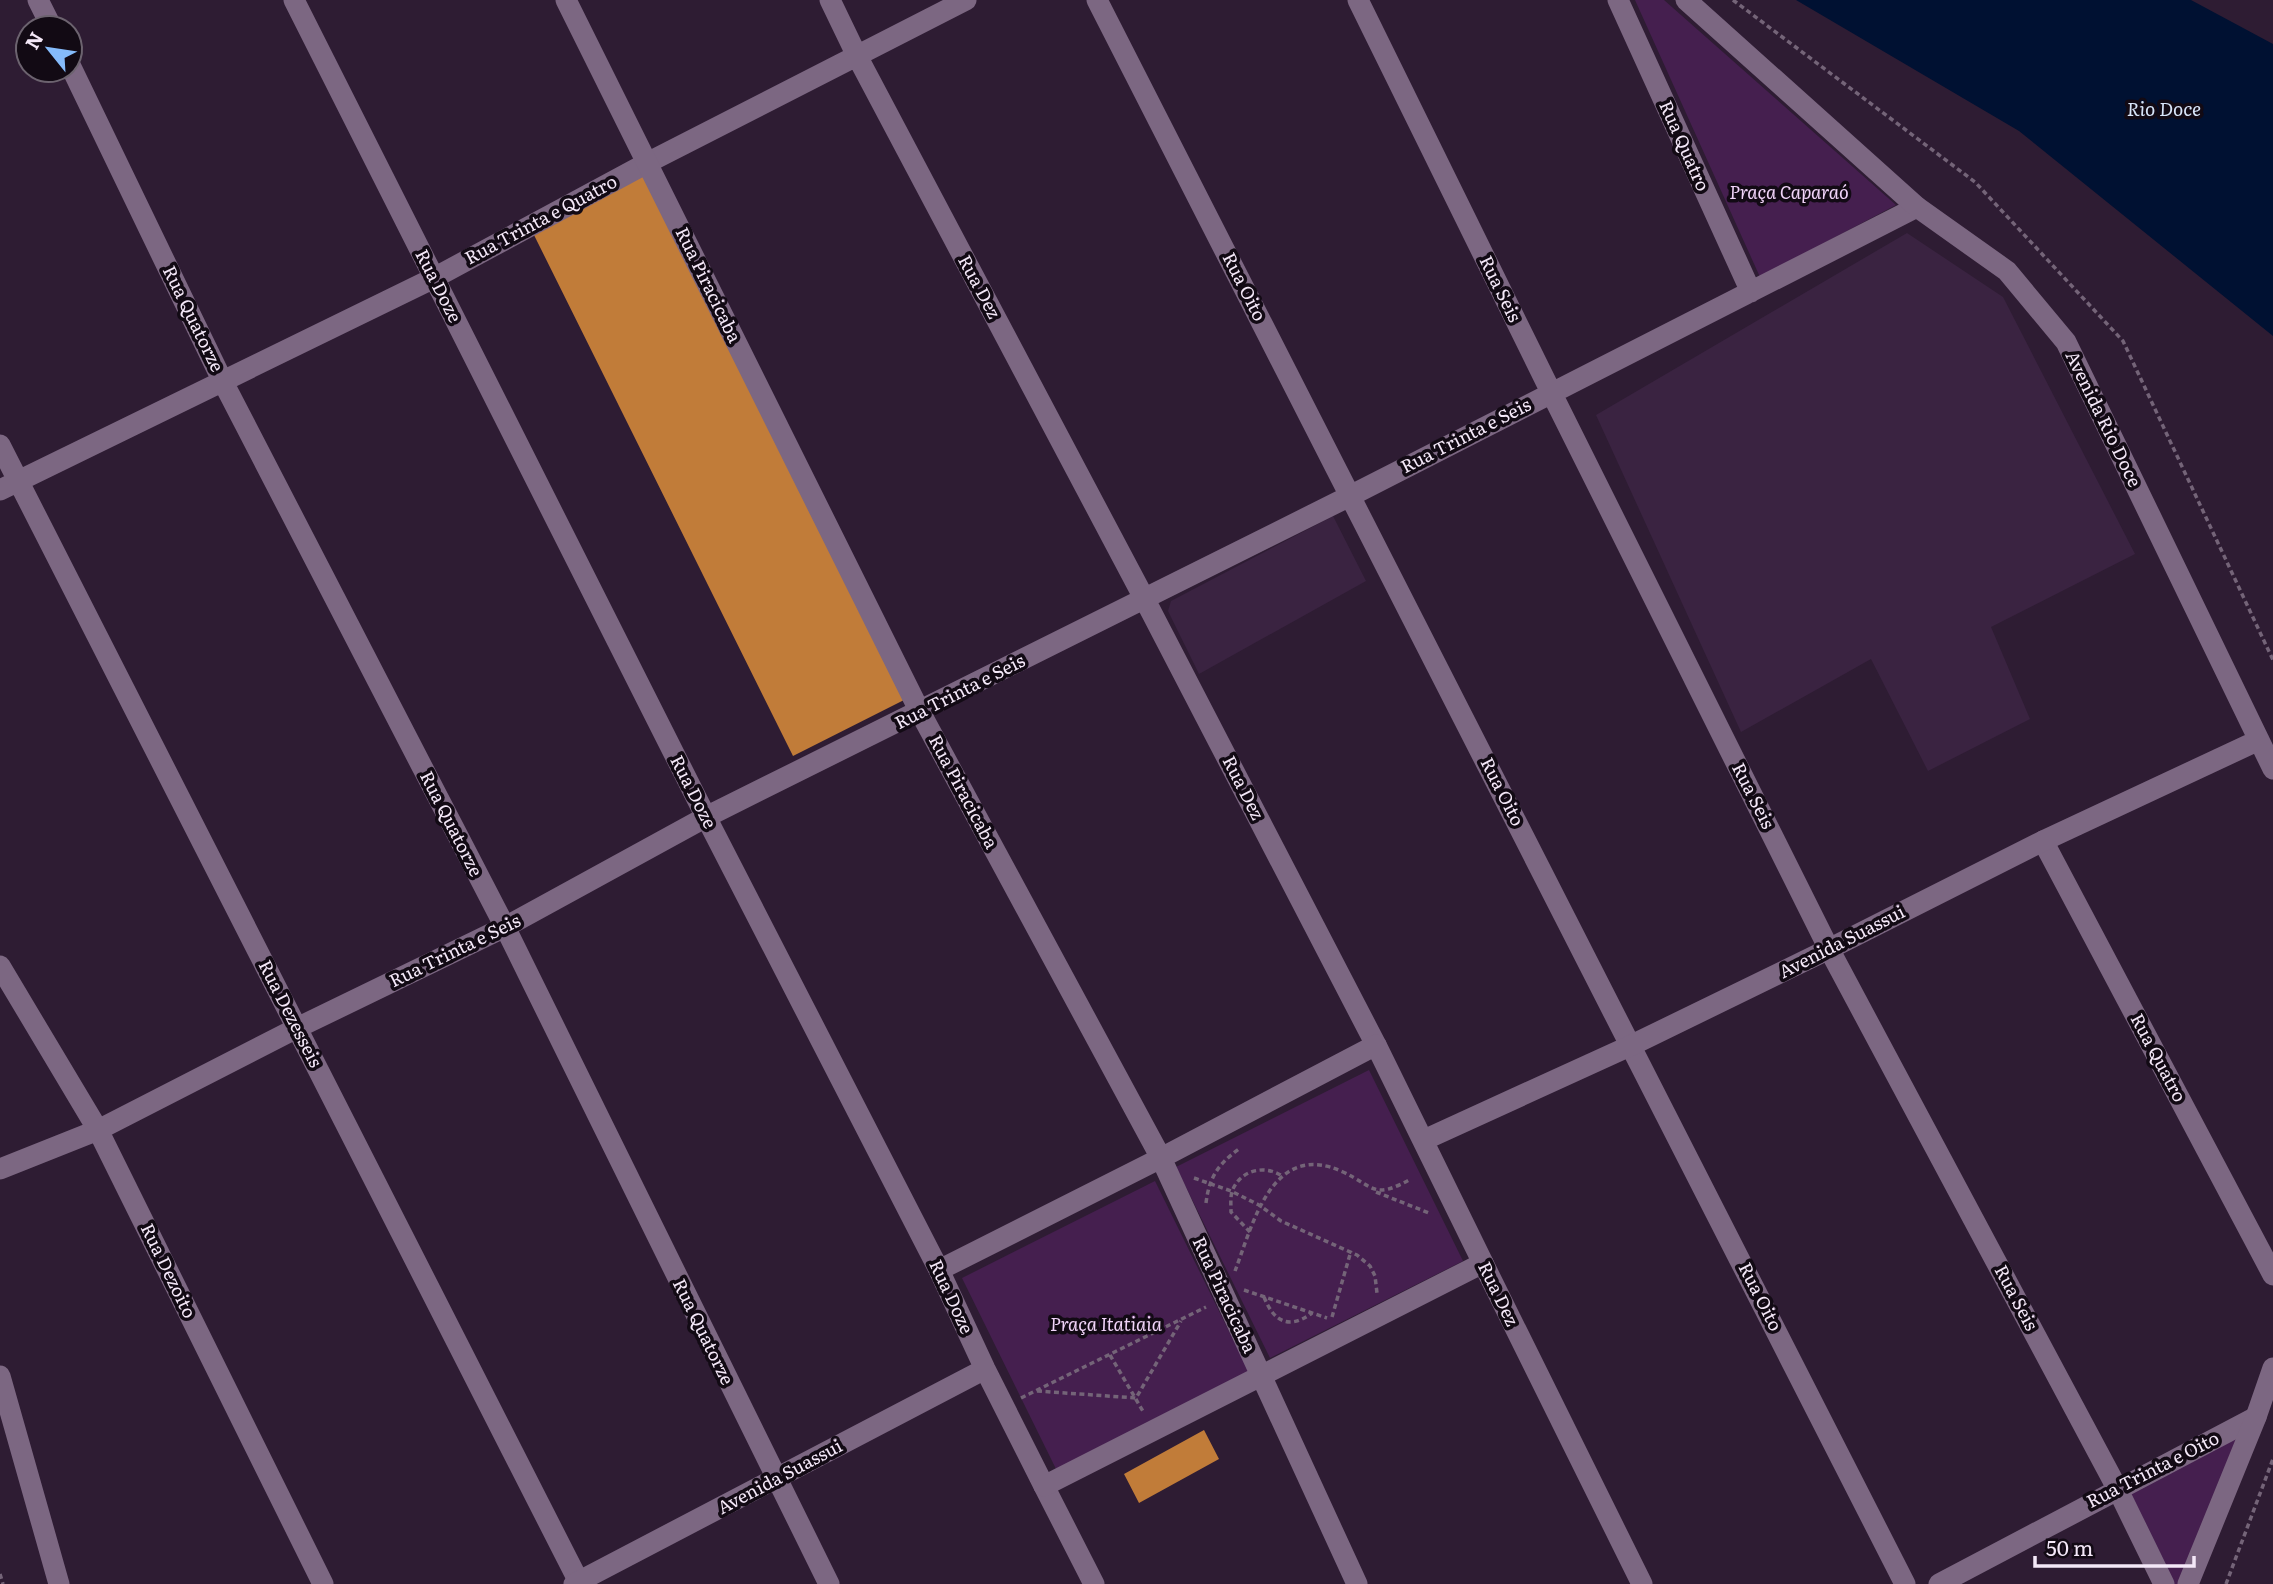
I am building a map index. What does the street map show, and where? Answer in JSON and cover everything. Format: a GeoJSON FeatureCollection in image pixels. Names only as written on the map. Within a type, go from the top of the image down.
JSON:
{"type":"FeatureCollection","features":[{"type":"Feature","properties":{"kind":"street","name":"Rua Doze"},"geometry":{"type":"LineString","coordinates":[[294,0],[706,817],[939,1270],[985,1370],[1094,1584]]}},
{"type":"Feature","properties":{"kind":"street","name":"Rua Piracicaba"},"geometry":{"type":"LineString","coordinates":[[566,0],[919,712],[1234,1294],[1261,1375],[1357,1584]]}},
{"type":"Feature","properties":{"kind":"street","name":"Rua Dez"},"geometry":{"type":"LineString","coordinates":[[830,0],[857,57],[1144,598],[1376,1045],[1642,1584]]}},
{"type":"Feature","properties":{"kind":"street","name":"Rua Trinta e Quatro"},"geometry":{"type":"LineString","coordinates":[[9,485],[434,278],[648,163],[966,0]]}},
{"type":"Feature","properties":{"kind":"street","name":"Rua Oito"},"geometry":{"type":"LineString","coordinates":[[1097,0],[1905,1584]]}},
{"type":"Feature","properties":{"kind":"street","name":"Rua Seis"},"geometry":{"type":"LineString","coordinates":[[1358,0],[1829,949],[2117,1488],[2164,1584]]}},
{"type":"Feature","properties":{"kind":"street","name":"Rua Quatro"},"geometry":{"type":"LineString","coordinates":[[1618,0],[1751,292]]}},
{"type":"Feature","properties":{"kind":"street","name":"Avenida Rio Doce"},"geometry":{"type":"LineString","coordinates":[[1686,0],[1917,207],[2007,271],[2066,342],[2273,769]]}},
{"type":"Feature","properties":{"kind":"street","name":"Rua Quatorze"},"geometry":{"type":"LineString","coordinates":[[79,84],[222,380],[505,927],[829,1584]]}},
{"type":"Feature","properties":{"kind":"street","name":"Rua Trinta e Seis"},"geometry":{"type":"LineString","coordinates":[[0,1169],[98,1130],[297,1028],[505,927],[706,817],[1350,496],[1917,207]]}},
{"type":"Feature","properties":{"kind":"street","name":"Rua Dezesseis"},"geometry":{"type":"LineString","coordinates":[[0,445],[9,485],[297,1028],[578,1583]]}},
{"type":"Feature","properties":{"kind":"street","name":"Avenida Suassui"},"geometry":{"type":"LineString","coordinates":[[1424,1140],[1632,1045],[2043,841],[2259,740]]}},
{"type":"Feature","properties":{"kind":"street","name":"Rua Quatro"},"geometry":{"type":"LineString","coordinates":[[2043,841],[2273,1275]]}},
{"type":"Feature","properties":{"kind":"street","name":"Rua Dezoito"},"geometry":{"type":"LineString","coordinates":[[0,966],[98,1130],[323,1584]]}},
{"type":"Feature","properties":{"kind":"street"},"geometry":{"type":"LineString","coordinates":[[939,1270],[1376,1045]]}},
{"type":"Feature","properties":{"kind":"street"},"geometry":{"type":"LineString","coordinates":[[1044,1486],[1483,1263]]}},
{"type":"Feature","properties":{"kind":"street"},"geometry":{"type":"LineString","coordinates":[[2188,1584],[2256,1417],[2273,1368]]}},
{"type":"Feature","properties":{"kind":"street","name":"Avenida Suassui"},"geometry":{"type":"LineString","coordinates":[[578,1583],[985,1370]]}},
{"type":"Feature","properties":{"kind":"street"},"geometry":{"type":"LineString","coordinates":[[0,1376],[59,1584]]}},
{"type":"Feature","properties":{"kind":"street","name":"Rua Trinta e Oito"},"geometry":{"type":"LineString","coordinates":[[1939,1584],[2256,1417]]}},
{"type":"Feature","properties":{"kind":"path"},"geometry":{"type":"LineString","coordinates":[[1205,1210],[1209,1184],[1225,1159],[1239,1149]]}},
{"type":"Feature","properties":{"kind":"path"},"geometry":{"type":"LineString","coordinates":[[1234,1273],[1259,1205],[1272,1185],[1302,1167],[1331,1168],[1345,1173],[1371,1189],[1429,1213]]}},
{"type":"Feature","properties":{"kind":"path"},"geometry":{"type":"LineString","coordinates":[[1250,1232],[1231,1212],[1231,1191],[1249,1172],[1274,1170],[1283,1176]]}},
{"type":"Feature","properties":{"kind":"path"},"geometry":{"type":"LineString","coordinates":[[1185,1175],[1231,1191],[1259,1205],[1281,1221],[1351,1251],[1370,1266],[1375,1276],[1377,1296]]}},
{"type":"Feature","properties":{"kind":"path"},"geometry":{"type":"LineString","coordinates":[[1371,1189],[1394,1188],[1410,1180]]}},
{"type":"Feature","properties":{"kind":"path"},"geometry":{"type":"LineString","coordinates":[[1004,1406],[1234,1294],[1264,1297],[1331,1319],[1351,1251]]}},
{"type":"Feature","properties":{"kind":"path"},"geometry":{"type":"LineString","coordinates":[[1264,1297],[1272,1312],[1287,1322],[1294,1323],[1312,1313]]}},
{"type":"Feature","properties":{"kind":"path"},"geometry":{"type":"LineString","coordinates":[[1136,1398],[1182,1319]]}},
{"type":"Feature","properties":{"kind":"path"},"geometry":{"type":"LineString","coordinates":[[1110,1355],[1154,1430]]}},
{"type":"Feature","properties":{"kind":"path"},"geometry":{"type":"LineString","coordinates":[[1035,1391],[1136,1398]]}},
{"type":"Feature","properties":{"kind":"path"},"geometry":{"type":"LineString","coordinates":[[2226,1584],[2273,1459]]}},
{"type":"Feature","properties":{"kind":"path"},"geometry":{"type":"LineString","coordinates":[[0,1574],[3,1584]]}},
{"type":"Feature","properties":{"kind":"shaded area"},"geometry":{"type":"Polygon","coordinates":[[[1907,233],[2003,297],[2135,554],[1991,627],[2030,719],[1928,771],[1871,659],[1741,732],[1596,415],[1907,233]]]}},
{"type":"Feature","properties":{"kind":"shaded area"},"geometry":{"type":"Polygon","coordinates":[[[1333,516],[1366,581],[1199,674],[1168,611],[1171,601],[1333,516]]]}},
{"type":"Feature","properties":{"kind":"green space","name":"Praça Caparaó"},"geometry":{"type":"Polygon","coordinates":[[[1635,0],[1664,0],[1896,205],[1760,277],[1635,0]]]}},
{"type":"Feature","properties":{"kind":"green space"},"geometry":{"type":"Polygon","coordinates":[[[1369,1070],[1463,1261],[1270,1358],[1176,1167],[1369,1070]]]}},
{"type":"Feature","properties":{"kind":"green space","name":"Praça Itatiaia"},"geometry":{"type":"Polygon","coordinates":[[[1155,1181],[1249,1372],[1056,1469],[962,1278],[1155,1181]]]}},
{"type":"Feature","properties":{"kind":"green space"},"geometry":{"type":"Polygon","coordinates":[[[2256,1417],[2188,1584],[2164,1584],[2117,1488],[2256,1417]]]}},
{"type":"Feature","properties":{"kind":"water","name":"Rio Doce"},"geometry":{"type":"Polygon","coordinates":[[[1796,0],[2191,0],[2273,44],[2273,336],[2019,131],[1796,0]]]}},
{"type":"Feature","properties":{"kind":"building"},"geometry":{"type":"Polygon","coordinates":[[[643,175],[904,700],[793,756],[532,231],[643,175]]]}},
{"type":"Feature","properties":{"kind":"building"},"geometry":{"type":"Polygon","coordinates":[[[1204,1430],[1219,1459],[1139,1503],[1124,1474],[1204,1430]]]}}]}
